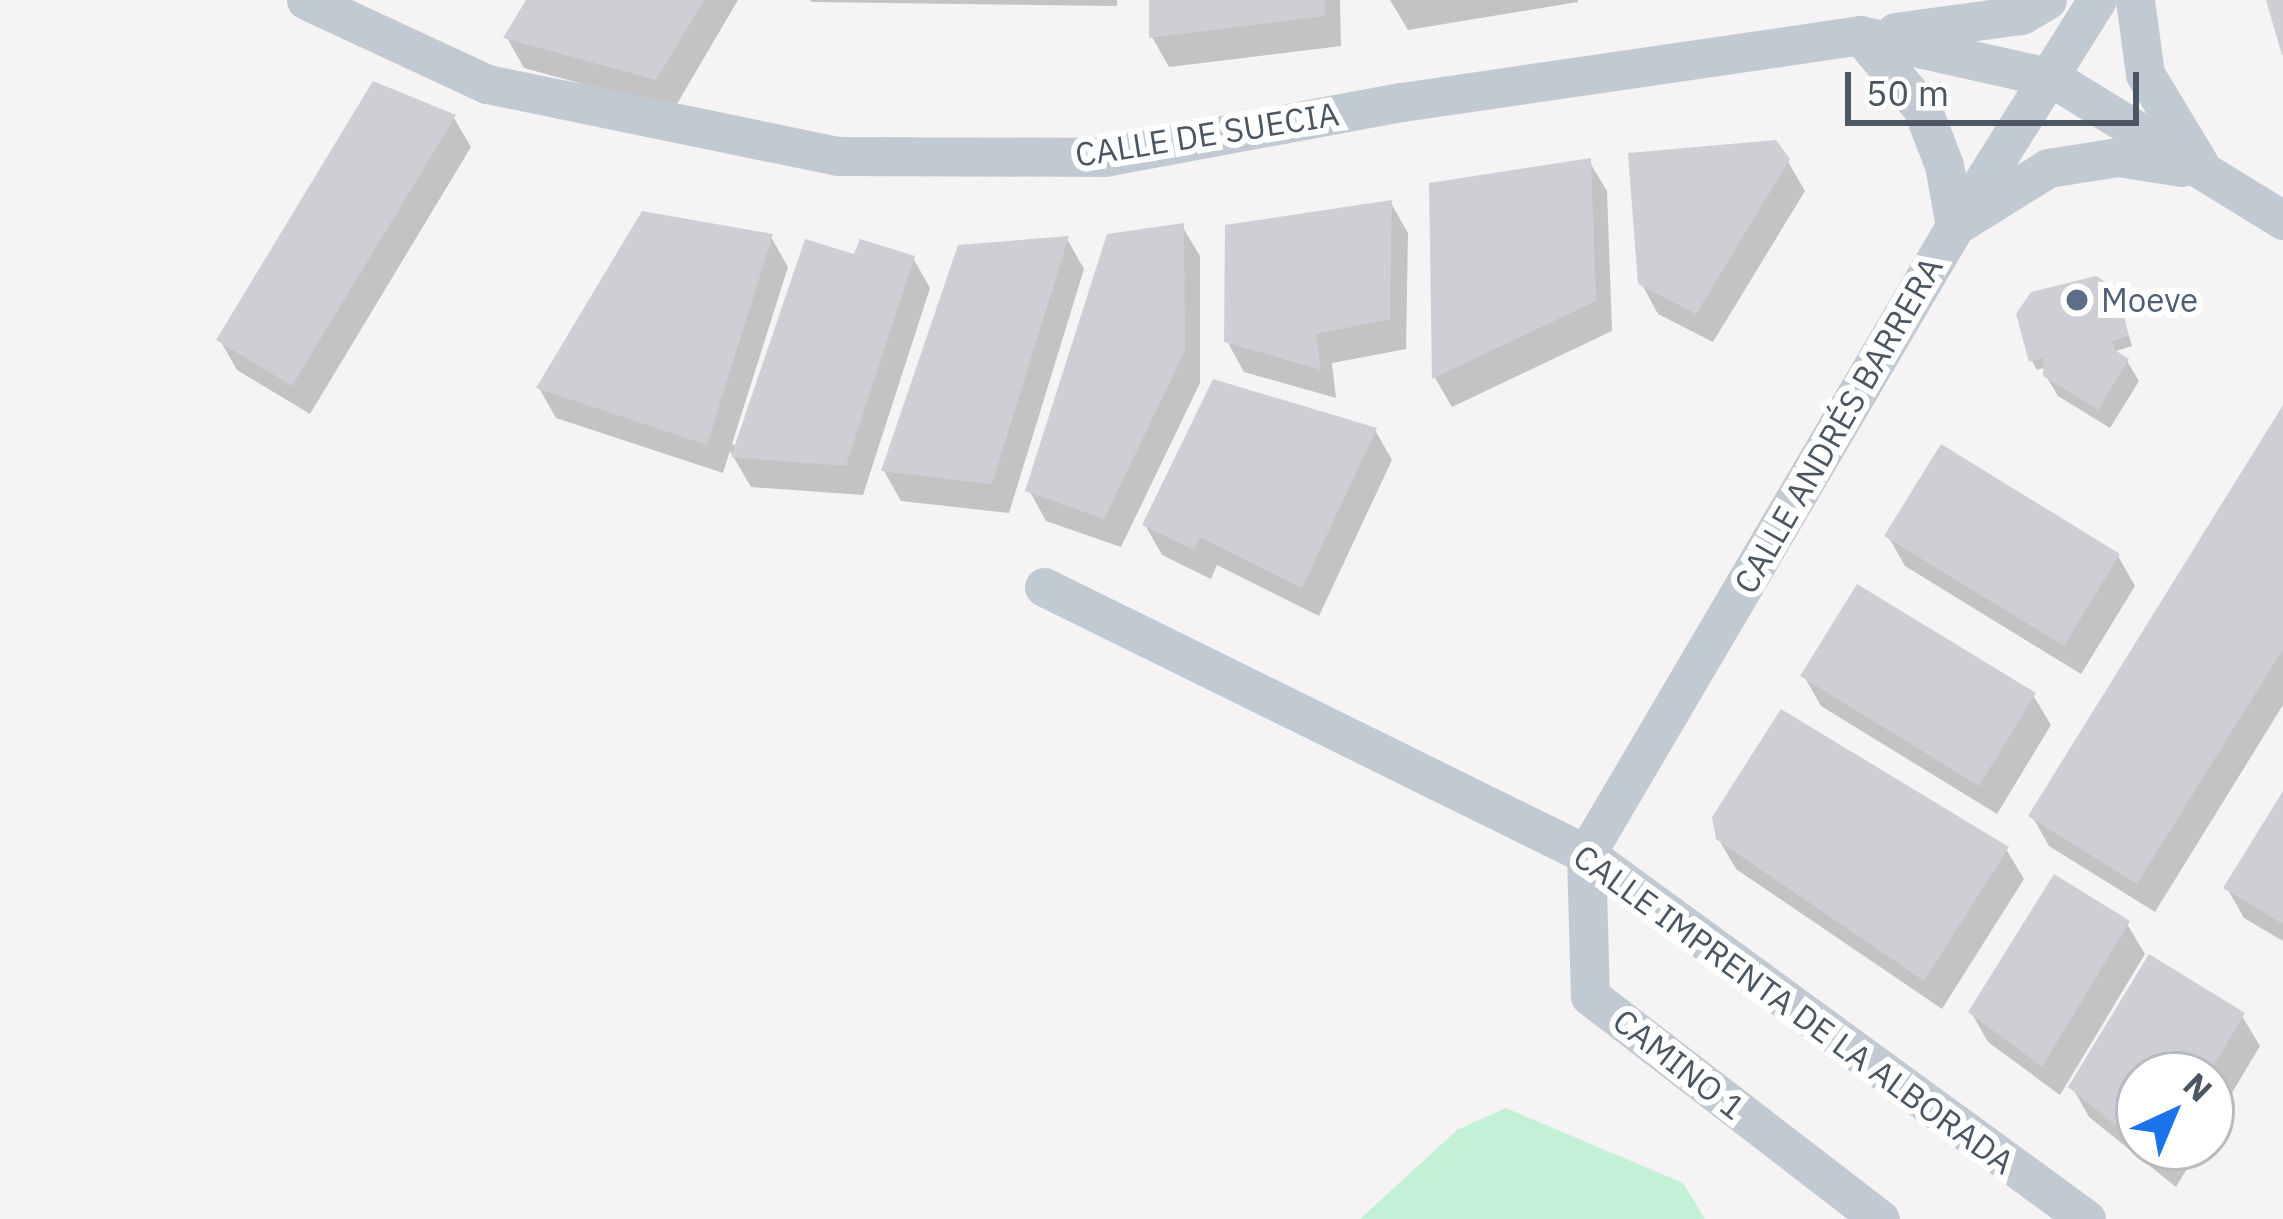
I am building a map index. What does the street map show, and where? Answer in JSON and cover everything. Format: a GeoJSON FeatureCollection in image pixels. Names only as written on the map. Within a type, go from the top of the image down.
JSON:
{"type":"FeatureCollection","features":[{"type":"Feature","properties":{"kind":"street"},"geometry":{"type":"LineString","coordinates":[[1860,35],[2021,15],[2047,0]]}},
{"type":"Feature","properties":{"kind":"street","name":"CALLE ANDRÉS BARRERA"},"geometry":{"type":"LineString","coordinates":[[1586,854],[1955,226],[2097,0]]}},
{"type":"Feature","properties":{"kind":"street"},"geometry":{"type":"LineString","coordinates":[[2135,0],[2145,74],[2204,171]]}},
{"type":"Feature","properties":{"kind":"street","name":"CALLE DE SUECIA"},"geometry":{"type":"LineString","coordinates":[[328,6],[487,84],[838,156],[1103,157],[1402,102],[1860,35],[2052,78],[2283,220]]}},
{"type":"Feature","properties":{"kind":"street"},"geometry":{"type":"LineString","coordinates":[[1860,35],[1922,108],[1944,165],[1955,226],[2048,168],[2118,157],[2204,171]]}},
{"type":"Feature","properties":{"kind":"street","name":"CALLE IMPRENTA DE LA ALBORADA"},"geometry":{"type":"LineString","coordinates":[[1044,587],[1586,854],[2086,1219]]}},
{"type":"Feature","properties":{"kind":"street","name":"CAMINO 1"},"geometry":{"type":"LineString","coordinates":[[1586,854],[1590,996],[1880,1219]]}},
{"type":"Feature","properties":{"kind":"green space"},"geometry":{"type":"Polygon","coordinates":[[[1506,1108],[1683,1183],[1705,1219],[1360,1219],[1457,1130],[1506,1108]]]}},
{"type":"Feature","properties":{"kind":"building"},"geometry":{"type":"Polygon","coordinates":[[[526,0],[704,0],[656,80],[503,38],[526,0]]]}},
{"type":"Feature","properties":{"kind":"building"},"geometry":{"type":"Polygon","coordinates":[[[1149,0],[1325,0],[1325,16],[1149,38],[1149,0]]]}},
{"type":"Feature","properties":{"kind":"building"},"geometry":{"type":"Polygon","coordinates":[[[2266,0],[2283,0],[2283,55],[2282,55],[2266,0]]]}},
{"type":"Feature","properties":{"kind":"building"},"geometry":{"type":"Polygon","coordinates":[[[373,81],[456,115],[292,386],[216,340],[373,81]]]}},
{"type":"Feature","properties":{"kind":"building"},"geometry":{"type":"Polygon","coordinates":[[[1776,140],[1790,159],[1696,314],[1638,284],[1628,153],[1776,140]]]}},
{"type":"Feature","properties":{"kind":"building"},"geometry":{"type":"Polygon","coordinates":[[[1591,158],[1596,301],[1432,379],[1429,183],[1591,158]]]}},
{"type":"Feature","properties":{"kind":"building"},"geometry":{"type":"Polygon","coordinates":[[[1392,200],[1390,319],[1316,334],[1321,370],[1224,342],[1225,225],[1392,200]]]}},
{"type":"Feature","properties":{"kind":"building"},"geometry":{"type":"Polygon","coordinates":[[[642,211],[773,234],[707,445],[536,388],[642,211]]]}},
{"type":"Feature","properties":{"kind":"building"},"geometry":{"type":"Polygon","coordinates":[[[1184,223],[1185,351],[1104,519],[1025,491],[1107,234],[1184,223]]]}},
{"type":"Feature","properties":{"kind":"building"},"geometry":{"type":"Polygon","coordinates":[[[1069,236],[992,484],[881,471],[958,245],[1069,236]]]}},
{"type":"Feature","properties":{"kind":"building"},"geometry":{"type":"Polygon","coordinates":[[[805,239],[854,254],[860,239],[915,256],[846,466],[731,457],[805,239]]]}},
{"type":"Feature","properties":{"kind":"building"},"geometry":{"type":"Polygon","coordinates":[[[2096,276],[2117,289],[2129,336],[2112,341],[2115,350],[2129,359],[2098,410],[2043,376],[2043,358],[2029,362],[2016,314],[2031,292],[2096,276]]]}},
{"type":"Feature","properties":{"kind":"building"},"geometry":{"type":"Polygon","coordinates":[[[1213,379],[1377,428],[1302,588],[1200,537],[1194,550],[1142,525],[1213,379]]]}},
{"type":"Feature","properties":{"kind":"building"},"geometry":{"type":"Polygon","coordinates":[[[2283,405],[2283,649],[2137,884],[2028,816],[2283,405]]]}},
{"type":"Feature","properties":{"kind":"building"},"geometry":{"type":"Polygon","coordinates":[[[1941,444],[2120,554],[2064,646],[1884,536],[1941,444]]]}},
{"type":"Feature","properties":{"kind":"building"},"geometry":{"type":"Polygon","coordinates":[[[1857,584],[2036,693],[1979,786],[1800,676],[1857,584]]]}},
{"type":"Feature","properties":{"kind":"building"},"geometry":{"type":"Polygon","coordinates":[[[1781,709],[2009,847],[1924,981],[1716,839],[1712,817],[1781,709]]]}},
{"type":"Feature","properties":{"kind":"building"},"geometry":{"type":"Polygon","coordinates":[[[2283,791],[2283,924],[2223,888],[2283,791]]]}},
{"type":"Feature","properties":{"kind":"building"},"geometry":{"type":"Polygon","coordinates":[[[2054,874],[2130,921],[2042,1067],[1968,1012],[2054,874]]]}},
{"type":"Feature","properties":{"kind":"building"},"geometry":{"type":"Polygon","coordinates":[[[2149,954],[2245,1013],[2222,1051],[2115,1051],[2115,1125],[2068,1087],[2149,954]]]}},
{"type":"Feature","properties":{"kind":"place","name":"Moeve"},"geometry":{"type":"Point","coordinates":[2077,300]}}]}
